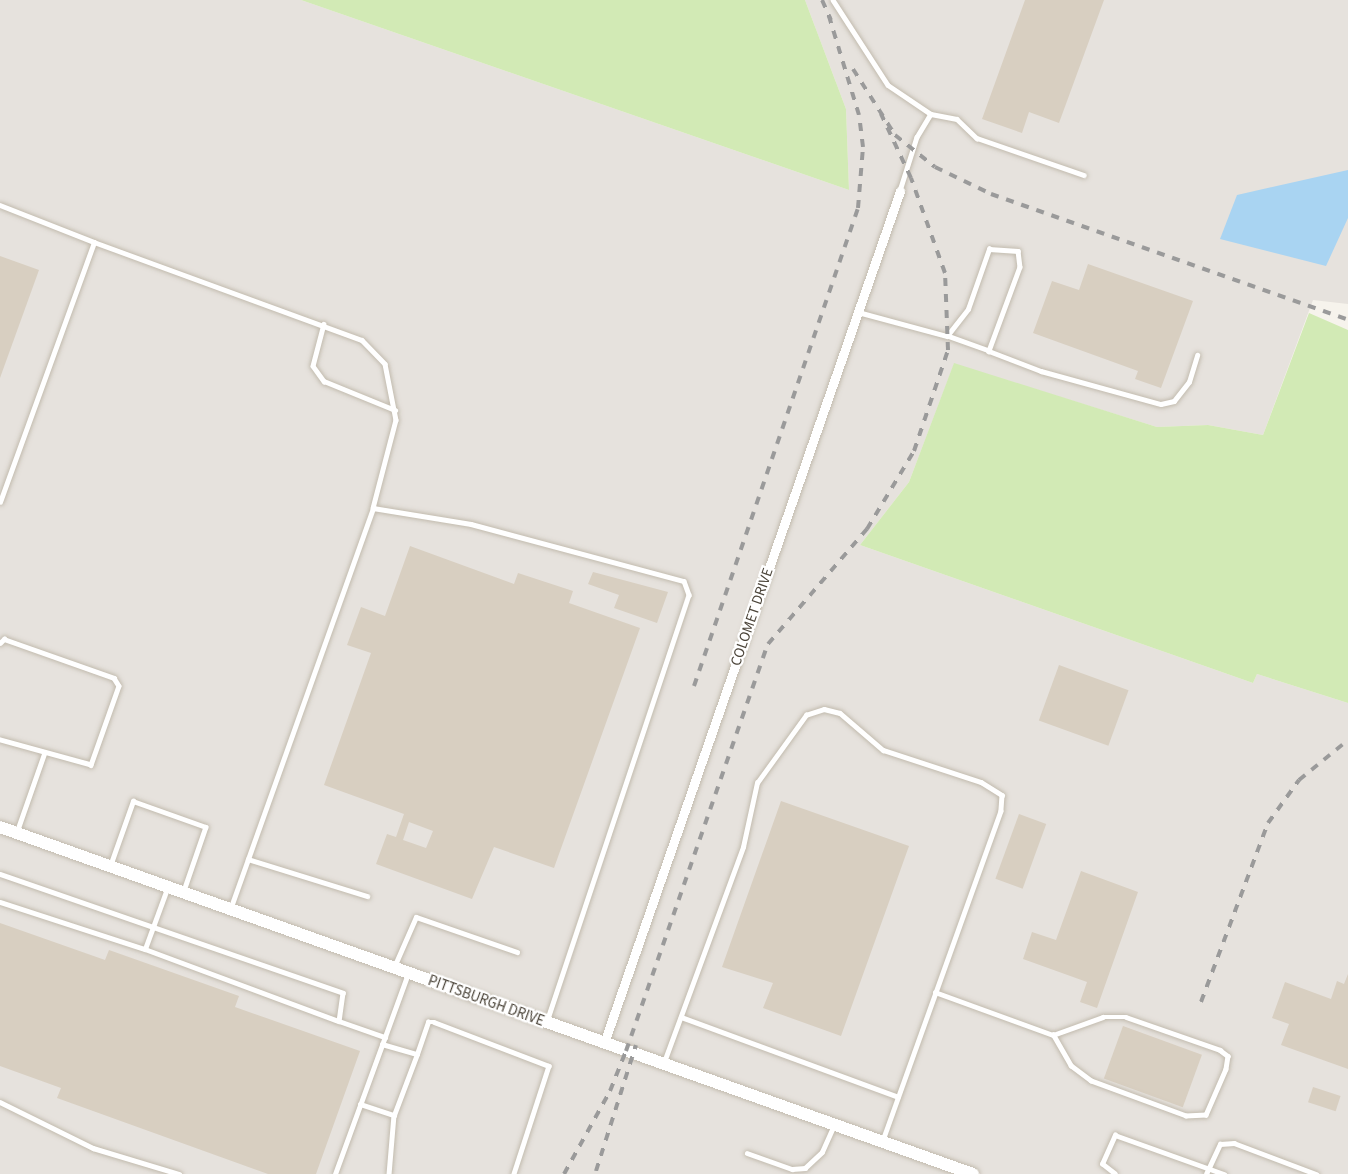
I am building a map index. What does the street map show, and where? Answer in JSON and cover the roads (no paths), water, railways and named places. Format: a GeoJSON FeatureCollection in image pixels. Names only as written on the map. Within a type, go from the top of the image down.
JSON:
{"type":"FeatureCollection","features":[{"type":"Feature","properties":{"kind":"street","name":"COLOMET DRIVE"},"geometry":{"type":"LineString","coordinates":[[604,1043],[900,191]]}},
{"type":"Feature","properties":{"kind":"street","name":"PITTSBURGH DRIVE"},"geometry":{"type":"LineString","coordinates":[[0,826],[973,1174]]}},
{"type":"Feature","properties":{"kind":"lane"},"geometry":{"type":"LineString","coordinates":[[833,0],[888,85],[931,114],[957,119],[977,138],[1084,175]]}},
{"type":"Feature","properties":{"kind":"lane"},"geometry":{"type":"LineString","coordinates":[[900,191],[916,137],[931,114]]}},
{"type":"Feature","properties":{"kind":"lane"},"geometry":{"type":"LineString","coordinates":[[0,206],[324,324],[362,340],[385,364],[395,410],[387,469],[230,909]]}},
{"type":"Feature","properties":{"kind":"lane"},"geometry":{"type":"LineString","coordinates":[[0,502],[94,242]]}},
{"type":"Feature","properties":{"kind":"lane"},"geometry":{"type":"LineString","coordinates":[[947,336],[968,309],[989,249],[1018,251],[1020,267],[989,351]]}},
{"type":"Feature","properties":{"kind":"lane"},"geometry":{"type":"LineString","coordinates":[[858,312],[947,336],[1041,371],[1161,405],[1174,401],[1189,382],[1197,355]]}},
{"type":"Feature","properties":{"kind":"lane"},"geometry":{"type":"LineString","coordinates":[[324,324],[313,366],[324,381],[395,410]]}},
{"type":"Feature","properties":{"kind":"lane"},"geometry":{"type":"LineString","coordinates":[[373,508],[471,524],[684,580],[689,595],[547,1023]]}},
{"type":"Feature","properties":{"kind":"lane"},"geometry":{"type":"LineString","coordinates":[[0,643],[4,639],[114,678],[118,686],[91,765],[44,754],[0,740]]}},
{"type":"Feature","properties":{"kind":"lane"},"geometry":{"type":"LineString","coordinates":[[663,1064],[743,847],[757,783],[798,723],[824,709],[840,713],[882,750],[981,782],[1002,795],[883,1142]]}},
{"type":"Feature","properties":{"kind":"lane"},"geometry":{"type":"LineString","coordinates":[[16,832],[44,754]]}},
{"type":"Feature","properties":{"kind":"lane"},"geometry":{"type":"LineString","coordinates":[[110,866],[133,801],[206,827],[184,892]]}},
{"type":"Feature","properties":{"kind":"lane"},"geometry":{"type":"LineString","coordinates":[[248,859],[367,896]]}},
{"type":"Feature","properties":{"kind":"lane"},"geometry":{"type":"LineString","coordinates":[[0,874],[153,924],[343,993],[339,1021]]}},
{"type":"Feature","properties":{"kind":"lane"},"geometry":{"type":"LineString","coordinates":[[146,949],[168,887]]}},
{"type":"Feature","properties":{"kind":"lane"},"geometry":{"type":"LineString","coordinates":[[0,902],[146,949],[385,1037]]}},
{"type":"Feature","properties":{"kind":"lane"},"geometry":{"type":"LineString","coordinates":[[393,968],[416,917],[517,952]]}},
{"type":"Feature","properties":{"kind":"lane"},"geometry":{"type":"LineString","coordinates":[[335,1174],[408,973]]}},
{"type":"Feature","properties":{"kind":"lane"},"geometry":{"type":"LineString","coordinates":[[935,992],[1053,1035],[1103,1017],[1126,1017],[1220,1050],[1228,1056],[1227,1069],[1206,1115],[1186,1116],[1091,1081],[1071,1066],[1053,1035]]}},
{"type":"Feature","properties":{"kind":"lane"},"geometry":{"type":"LineString","coordinates":[[681,1017],[898,1097]]}},
{"type":"Feature","properties":{"kind":"lane"},"geometry":{"type":"LineString","coordinates":[[389,1174],[394,1115],[428,1022],[434,1022],[549,1065],[514,1174]]}},
{"type":"Feature","properties":{"kind":"lane"},"geometry":{"type":"LineString","coordinates":[[382,1044],[417,1054]]}},
{"type":"Feature","properties":{"kind":"lane"},"geometry":{"type":"LineString","coordinates":[[0,1102],[93,1148],[179,1174]]}},
{"type":"Feature","properties":{"kind":"lane"},"geometry":{"type":"LineString","coordinates":[[360,1104],[394,1115]]}},
{"type":"Feature","properties":{"kind":"lane"},"geometry":{"type":"LineString","coordinates":[[747,1153],[792,1169],[805,1168],[822,1152],[834,1125]]}},
{"type":"Feature","properties":{"kind":"lane"},"geometry":{"type":"LineString","coordinates":[[1115,1174],[1102,1164],[1115,1135],[1207,1171],[1224,1174]]}},
{"type":"Feature","properties":{"kind":"lane"},"geometry":{"type":"LineString","coordinates":[[1207,1171],[1220,1144],[1234,1143],[1316,1174]]}},
{"type":"Feature","properties":{"kind":"water"},"geometry":{"type":"Polygon","coordinates":[[[1348,170],[1348,218],[1326,266],[1220,239],[1237,195],[1348,170]]]}},
{"type":"Feature","properties":{"kind":"railway"},"geometry":{"type":"LineString","coordinates":[[822,0],[831,20]]}},
{"type":"Feature","properties":{"kind":"railway"},"geometry":{"type":"LineString","coordinates":[[694,686],[858,208],[863,147],[859,115],[828,13]]}},
{"type":"Feature","properties":{"kind":"railway"},"geometry":{"type":"LineString","coordinates":[[853,69],[895,135],[935,167],[991,194],[1348,320]]}},
{"type":"Feature","properties":{"kind":"railway"},"geometry":{"type":"LineString","coordinates":[[564,1174],[610,1091],[626,1051],[768,644],[867,529],[914,451],[948,350],[945,273],[911,178],[881,114]]}},
{"type":"Feature","properties":{"kind":"railway"},"geometry":{"type":"LineString","coordinates":[[1201,1002],[1268,823],[1299,780],[1348,740]]}},
{"type":"Feature","properties":{"kind":"railway"},"geometry":{"type":"LineString","coordinates":[[596,1171],[636,1045]]}}]}
